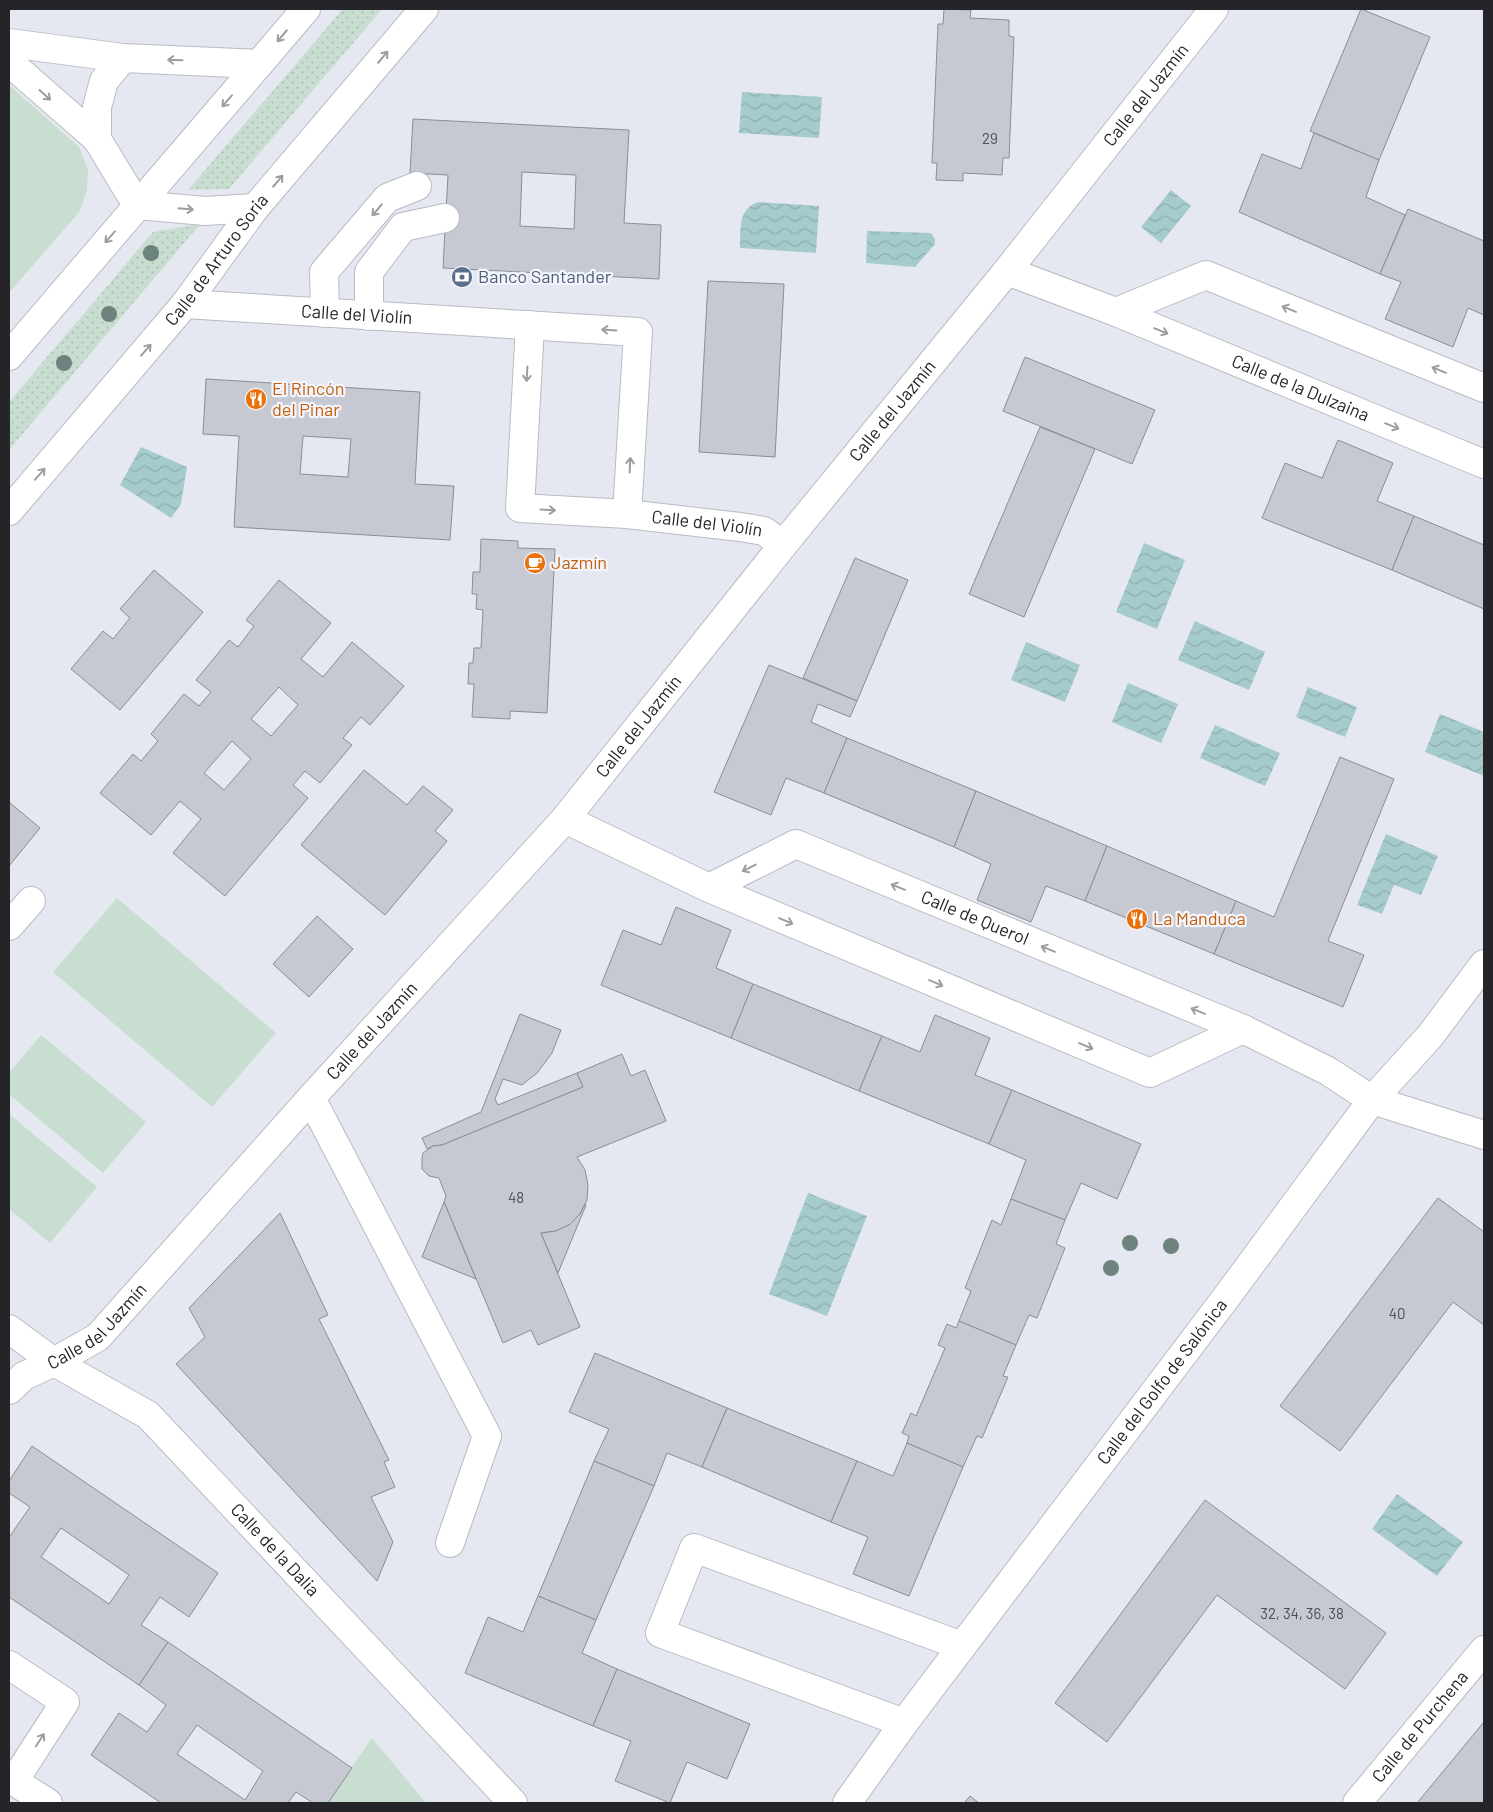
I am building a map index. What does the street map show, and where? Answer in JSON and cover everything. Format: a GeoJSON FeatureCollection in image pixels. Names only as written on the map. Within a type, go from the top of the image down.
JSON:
{"type":"FeatureCollection","features":[{"type":"Feature","properties":{"kind":"street"},"geometry":{"type":"LineString","coordinates":[[9,356],[306,9]]}},
{"type":"Feature","properties":{"kind":"street","name":"Calle de Arturo Soria"},"geometry":{"type":"LineString","coordinates":[[9,511],[185,304],[255,208],[424,9]]}},
{"type":"Feature","properties":{"kind":"street","name":"Calle del Jazmín"},"geometry":{"type":"LineString","coordinates":[[9,1390],[24,1376],[54,1362],[98,1337],[311,1098],[565,819],[783,545],[1007,271],[1212,9]]}},
{"type":"Feature","properties":{"kind":"street"},"geometry":{"type":"LineString","coordinates":[[9,43],[123,58],[259,64]]}},
{"type":"Feature","properties":{"kind":"street"},"geometry":{"type":"LineString","coordinates":[[97,139],[97,107],[104,81],[123,58]]}},
{"type":"Feature","properties":{"kind":"street"},"geometry":{"type":"LineString","coordinates":[[9,62],[97,139],[137,205]]}},
{"type":"Feature","properties":{"kind":"street"},"geometry":{"type":"LineString","coordinates":[[326,313],[324,272],[387,198],[418,186]]}},
{"type":"Feature","properties":{"kind":"street"},"geometry":{"type":"LineString","coordinates":[[137,205],[205,211],[255,208]]}},
{"type":"Feature","properties":{"kind":"street"},"geometry":{"type":"LineString","coordinates":[[369,316],[369,272],[403,228],[445,218]]}},
{"type":"Feature","properties":{"kind":"street","name":"Calle de la Dulzaina"},"geometry":{"type":"LineString","coordinates":[[1007,271],[1116,312],[1484,464]]}},
{"type":"Feature","properties":{"kind":"street"},"geometry":{"type":"LineString","coordinates":[[1116,312],[1206,275],[1484,388]]}},
{"type":"Feature","properties":{"kind":"street","name":"Calle del Violín"},"geometry":{"type":"LineString","coordinates":[[185,304],[638,332],[627,514]]}},
{"type":"Feature","properties":{"kind":"street","name":"Calle del Violín"},"geometry":{"type":"LineString","coordinates":[[530,325],[520,508],[627,514],[740,527],[764,532],[783,545]]}},
{"type":"Feature","properties":{"kind":"street"},"geometry":{"type":"LineString","coordinates":[[565,819],[709,888],[1150,1073],[1243,1029]]}},
{"type":"Feature","properties":{"kind":"street","name":"Calle de Querol"},"geometry":{"type":"LineString","coordinates":[[709,888],[796,844],[1243,1029],[1328,1071],[1372,1100],[1484,1135]]}},
{"type":"Feature","properties":{"kind":"street"},"geometry":{"type":"LineString","coordinates":[[9,926],[31,901]]}},
{"type":"Feature","properties":{"kind":"street","name":"Calle del Golfo de Salónica"},"geometry":{"type":"LineString","coordinates":[[847,1803],[904,1723],[1228,1295],[1372,1100],[1430,1036],[1484,964]]}},
{"type":"Feature","properties":{"kind":"street"},"geometry":{"type":"LineString","coordinates":[[311,1098],[487,1436],[450,1543]]}},
{"type":"Feature","properties":{"kind":"street","name":"Calle de la Dalia"},"geometry":{"type":"LineString","coordinates":[[9,1328],[54,1362],[148,1415],[513,1803]]}},
{"type":"Feature","properties":{"kind":"street"},"geometry":{"type":"LineString","coordinates":[[904,1723],[660,1634],[694,1548],[962,1646]]}},
{"type":"Feature","properties":{"kind":"street","name":"Calle de Purchena"},"geometry":{"type":"LineString","coordinates":[[1357,1803],[1484,1650]]}},
{"type":"Feature","properties":{"kind":"street"},"geometry":{"type":"LineString","coordinates":[[9,1665],[65,1702],[11,1779],[48,1803]]}},
{"type":"Feature","properties":{"kind":"shaded area"},"geometry":{"type":"Polygon","coordinates":[[[343,9],[382,9],[229,189],[188,190],[343,9]]]}},
{"type":"Feature","properties":{"kind":"shaded area"},"geometry":{"type":"Polygon","coordinates":[[[9,85],[79,147],[88,169],[87,189],[80,211],[9,293],[9,85]]]}},
{"type":"Feature","properties":{"kind":"shaded area"},"geometry":{"type":"Polygon","coordinates":[[[200,224],[9,450],[9,402],[153,232],[200,224]]]}},
{"type":"Feature","properties":{"kind":"shaded area"},"geometry":{"type":"Polygon","coordinates":[[[117,898],[276,1033],[212,1107],[53,972],[117,898]]]}},
{"type":"Feature","properties":{"kind":"shaded area"},"geometry":{"type":"Polygon","coordinates":[[[41,1035],[146,1122],[103,1173],[9,1094],[9,1073],[41,1035]]]}},
{"type":"Feature","properties":{"kind":"shaded area"},"geometry":{"type":"Polygon","coordinates":[[[9,1114],[97,1187],[50,1243],[9,1209],[9,1114]]]}},
{"type":"Feature","properties":{"kind":"shaded area"},"geometry":{"type":"Polygon","coordinates":[[[372,1738],[426,1803],[327,1803],[372,1738]]]}},
{"type":"Feature","properties":{"kind":"water"},"geometry":{"type":"Polygon","coordinates":[[[742,92],[822,97],[819,138],[739,133],[742,92]]]}},
{"type":"Feature","properties":{"kind":"water"},"geometry":{"type":"Polygon","coordinates":[[[1171,190],[1191,206],[1161,243],[1141,227],[1171,190]]]}},
{"type":"Feature","properties":{"kind":"water"},"geometry":{"type":"Polygon","coordinates":[[[759,202],[819,206],[816,253],[740,248],[744,214],[752,205],[759,202]]]}},
{"type":"Feature","properties":{"kind":"water"},"geometry":{"type":"Polygon","coordinates":[[[867,231],[931,233],[935,239],[935,244],[915,267],[866,263],[867,231]]]}},
{"type":"Feature","properties":{"kind":"water"},"geometry":{"type":"Polygon","coordinates":[[[141,447],[187,467],[181,504],[171,518],[120,485],[141,447]]]}},
{"type":"Feature","properties":{"kind":"water"},"geometry":{"type":"Polygon","coordinates":[[[1144,543],[1185,560],[1157,629],[1116,612],[1144,543]]]}},
{"type":"Feature","properties":{"kind":"water"},"geometry":{"type":"Polygon","coordinates":[[[1195,621],[1265,652],[1249,690],[1178,660],[1195,621]]]}},
{"type":"Feature","properties":{"kind":"water"},"geometry":{"type":"Polygon","coordinates":[[[1026,642],[1080,665],[1065,702],[1011,680],[1026,642]]]}},
{"type":"Feature","properties":{"kind":"water"},"geometry":{"type":"Polygon","coordinates":[[[1128,683],[1178,704],[1161,743],[1112,722],[1128,683]]]}},
{"type":"Feature","properties":{"kind":"water"},"geometry":{"type":"Polygon","coordinates":[[[1308,687],[1357,707],[1345,737],[1296,717],[1308,687]]]}},
{"type":"Feature","properties":{"kind":"water"},"geometry":{"type":"Polygon","coordinates":[[[1440,714],[1484,732],[1484,776],[1425,752],[1440,714]]]}},
{"type":"Feature","properties":{"kind":"water"},"geometry":{"type":"Polygon","coordinates":[[[1215,725],[1280,753],[1265,786],[1200,758],[1215,725]]]}},
{"type":"Feature","properties":{"kind":"water"},"geometry":{"type":"Polygon","coordinates":[[[1386,834],[1438,856],[1421,895],[1394,885],[1382,914],[1357,905],[1386,834]]]}},
{"type":"Feature","properties":{"kind":"water"},"geometry":{"type":"Polygon","coordinates":[[[808,1193],[867,1216],[827,1316],[769,1294],[808,1193]]]}},
{"type":"Feature","properties":{"kind":"water"},"geometry":{"type":"Polygon","coordinates":[[[1397,1494],[1463,1542],[1437,1576],[1372,1529],[1397,1494]]]}},
{"type":"Feature","properties":{"kind":"building"},"geometry":{"type":"Polygon","coordinates":[[[944,9],[971,10],[970,18],[1009,20],[1009,36],[1014,37],[1009,158],[1003,158],[1002,175],[963,173],[963,181],[936,180],[937,163],[932,163],[938,24],[943,24],[944,9]]]}},
{"type":"Feature","properties":{"kind":"building"},"geometry":{"type":"Polygon","coordinates":[[[1361,9],[1430,37],[1379,160],[1310,131],[1361,9]]]}},
{"type":"Feature","properties":{"kind":"building"},"geometry":{"type":"Polygon","coordinates":[[[413,119],[629,130],[624,223],[661,225],[659,279],[443,268],[448,175],[410,173],[413,119]],[[522,172],[520,226],[574,229],[576,175],[522,172]]]}},
{"type":"Feature","properties":{"kind":"building"},"geometry":{"type":"Polygon","coordinates":[[[1314,133],[1379,160],[1366,197],[1405,215],[1380,274],[1239,212],[1262,154],[1301,169],[1314,133]]]}},
{"type":"Feature","properties":{"kind":"building"},"geometry":{"type":"Polygon","coordinates":[[[1408,209],[1484,241],[1484,315],[1468,308],[1453,347],[1385,319],[1401,282],[1380,274],[1408,209]]]}},
{"type":"Feature","properties":{"kind":"building"},"geometry":{"type":"Polygon","coordinates":[[[708,281],[784,284],[775,457],[699,452],[708,281]]]}},
{"type":"Feature","properties":{"kind":"building"},"geometry":{"type":"Polygon","coordinates":[[[1025,357],[1155,410],[1132,464],[1003,411],[1025,357]]]}},
{"type":"Feature","properties":{"kind":"building"},"geometry":{"type":"Polygon","coordinates":[[[206,379],[420,392],[415,484],[454,486],[450,540],[234,527],[239,436],[203,434],[206,379]],[[303,436],[300,474],[348,477],[351,439],[303,436]]]}},
{"type":"Feature","properties":{"kind":"building"},"geometry":{"type":"Polygon","coordinates":[[[1040,427],[1095,449],[1024,617],[969,594],[1040,427]]]}},
{"type":"Feature","properties":{"kind":"building"},"geometry":{"type":"Polygon","coordinates":[[[1338,440],[1393,463],[1377,501],[1414,516],[1392,570],[1262,518],[1285,463],[1322,478],[1338,440]]]}},
{"type":"Feature","properties":{"kind":"building"},"geometry":{"type":"Polygon","coordinates":[[[1414,516],[1484,545],[1484,609],[1392,570],[1414,516]]]}},
{"type":"Feature","properties":{"kind":"building"},"geometry":{"type":"Polygon","coordinates":[[[481,539],[518,541],[518,548],[555,549],[547,713],[510,711],[510,719],[472,717],[474,684],[468,684],[469,663],[473,663],[474,648],[481,648],[483,610],[476,609],[477,594],[472,594],[473,572],[480,572],[481,539]]]}},
{"type":"Feature","properties":{"kind":"building"},"geometry":{"type":"Polygon","coordinates":[[[855,558],[908,580],[857,701],[803,678],[855,558]]]}},
{"type":"Feature","properties":{"kind":"building"},"geometry":{"type":"Polygon","coordinates":[[[154,570],[203,612],[120,710],[71,669],[103,631],[113,639],[130,618],[120,609],[154,570]]]}},
{"type":"Feature","properties":{"kind":"building"},"geometry":{"type":"Polygon","coordinates":[[[279,580],[331,623],[301,659],[323,677],[352,642],[404,686],[370,725],[361,717],[343,738],[352,745],[320,783],[305,771],[293,785],[308,798],[225,896],[173,853],[201,819],[180,801],[151,835],[100,793],[133,754],[141,761],[158,741],[151,734],[184,694],[199,706],[211,692],[196,680],[229,640],[238,647],[254,626],[246,620],[279,580]],[[279,687],[251,719],[271,736],[298,705],[279,687]],[[232,741],[204,773],[224,790],[251,759],[232,741]]]}},
{"type":"Feature","properties":{"kind":"building"},"geometry":{"type":"Polygon","coordinates":[[[769,665],[857,701],[850,717],[818,704],[811,722],[847,738],[824,793],[786,778],[771,815],[714,792],[769,665]]]}},
{"type":"Feature","properties":{"kind":"building"},"geometry":{"type":"Polygon","coordinates":[[[847,738],[976,791],[954,847],[824,793],[847,738]]]}},
{"type":"Feature","properties":{"kind":"building"},"geometry":{"type":"Polygon","coordinates":[[[1340,757],[1394,779],[1328,941],[1364,955],[1343,1007],[1214,954],[1236,901],[1274,917],[1340,757]]]}},
{"type":"Feature","properties":{"kind":"building"},"geometry":{"type":"Polygon","coordinates":[[[364,770],[407,805],[423,786],[453,810],[435,831],[447,841],[385,915],[301,845],[364,770]]]}},
{"type":"Feature","properties":{"kind":"building"},"geometry":{"type":"Polygon","coordinates":[[[976,791],[1107,846],[1085,901],[1046,886],[1031,922],[977,900],[991,864],[954,847],[976,791]]]}},
{"type":"Feature","properties":{"kind":"building"},"geometry":{"type":"Polygon","coordinates":[[[9,802],[40,828],[9,866],[9,802]]]}},
{"type":"Feature","properties":{"kind":"building"},"geometry":{"type":"Polygon","coordinates":[[[1107,846],[1236,901],[1214,954],[1085,901],[1107,846]]]}},
{"type":"Feature","properties":{"kind":"building"},"geometry":{"type":"Polygon","coordinates":[[[676,907],[731,930],[716,968],[753,984],[731,1038],[601,985],[623,930],[661,945],[676,907]]]}},
{"type":"Feature","properties":{"kind":"building"},"geometry":{"type":"Polygon","coordinates":[[[317,916],[353,949],[309,997],[273,964],[317,916]]]}},
{"type":"Feature","properties":{"kind":"building"},"geometry":{"type":"Polygon","coordinates":[[[753,984],[882,1036],[859,1091],[731,1038],[753,984]]]}},
{"type":"Feature","properties":{"kind":"building"},"geometry":{"type":"Polygon","coordinates":[[[520,1014],[561,1030],[552,1053],[537,1073],[522,1085],[503,1079],[495,1099],[498,1105],[577,1073],[583,1087],[442,1145],[427,1149],[422,1138],[481,1112],[520,1014]]]}},
{"type":"Feature","properties":{"kind":"building"},"geometry":{"type":"Polygon","coordinates":[[[935,1015],[990,1038],[975,1075],[1012,1090],[989,1144],[859,1091],[882,1036],[920,1052],[935,1015]]]}},
{"type":"Feature","properties":{"kind":"building"},"geometry":{"type":"Polygon","coordinates":[[[622,1054],[631,1076],[645,1070],[666,1121],[577,1157],[585,1170],[588,1185],[587,1200],[580,1214],[569,1225],[556,1231],[541,1233],[580,1327],[538,1345],[531,1330],[503,1343],[444,1202],[446,1196],[439,1178],[429,1176],[422,1169],[423,1153],[433,1146],[442,1145],[583,1087],[577,1073],[622,1054]]]}},
{"type":"Feature","properties":{"kind":"building"},"geometry":{"type":"Polygon","coordinates":[[[1012,1090],[1141,1144],[1117,1199],[1081,1183],[1065,1220],[1011,1199],[1026,1160],[989,1144],[1012,1090]]]}},
{"type":"Feature","properties":{"kind":"building"},"geometry":{"type":"Polygon","coordinates":[[[1438,1198],[1484,1232],[1484,1325],[1453,1302],[1340,1451],[1280,1406],[1438,1198]]]}},
{"type":"Feature","properties":{"kind":"building"},"geometry":{"type":"Polygon","coordinates":[[[1011,1199],[1065,1220],[1056,1244],[1065,1248],[1037,1318],[1029,1315],[1016,1345],[959,1321],[971,1291],[965,1288],[992,1220],[1001,1225],[1011,1199]]]}},
{"type":"Feature","properties":{"kind":"building"},"geometry":{"type":"Polygon","coordinates":[[[444,1202],[476,1279],[422,1257],[444,1202]]]}},
{"type":"Feature","properties":{"kind":"building"},"geometry":{"type":"Polygon","coordinates":[[[585,1204],[558,1273],[541,1233],[556,1231],[569,1225],[580,1214],[585,1204]]]}},
{"type":"Feature","properties":{"kind":"building"},"geometry":{"type":"Polygon","coordinates":[[[280,1213],[328,1315],[319,1319],[389,1460],[384,1462],[395,1487],[371,1497],[393,1542],[377,1581],[176,1364],[205,1337],[189,1308],[280,1213]]]}},
{"type":"Feature","properties":{"kind":"building"},"geometry":{"type":"Polygon","coordinates":[[[959,1321],[1016,1345],[1003,1376],[1008,1377],[982,1438],[977,1436],[963,1467],[907,1443],[909,1436],[902,1433],[911,1413],[916,1416],[945,1348],[938,1345],[947,1324],[956,1328],[959,1321]]]}},
{"type":"Feature","properties":{"kind":"building"},"geometry":{"type":"Polygon","coordinates":[[[595,1353],[727,1408],[702,1467],[667,1453],[654,1486],[594,1461],[609,1429],[569,1412],[595,1353]]]}},
{"type":"Feature","properties":{"kind":"building"},"geometry":{"type":"Polygon","coordinates":[[[727,1408],[857,1461],[831,1522],[702,1467],[727,1408]]]}},
{"type":"Feature","properties":{"kind":"building"},"geometry":{"type":"Polygon","coordinates":[[[907,1443],[963,1467],[909,1596],[853,1574],[868,1537],[831,1522],[857,1461],[893,1476],[907,1443]]]}},
{"type":"Feature","properties":{"kind":"building"},"geometry":{"type":"Polygon","coordinates":[[[32,1446],[218,1573],[189,1617],[160,1597],[141,1625],[168,1642],[139,1685],[9,1597],[9,1535],[30,1507],[9,1493],[9,1481],[32,1446]],[[61,1528],[41,1557],[109,1604],[129,1575],[61,1528]]]}},
{"type":"Feature","properties":{"kind":"building"},"geometry":{"type":"Polygon","coordinates":[[[594,1461],[654,1486],[596,1620],[538,1596],[594,1461]]]}},
{"type":"Feature","properties":{"kind":"building"},"geometry":{"type":"Polygon","coordinates":[[[1205,1500],[1386,1633],[1345,1689],[1217,1595],[1107,1742],[1055,1703],[1205,1500]]]}},
{"type":"Feature","properties":{"kind":"building"},"geometry":{"type":"Polygon","coordinates":[[[538,1596],[596,1620],[582,1653],[617,1669],[593,1726],[465,1673],[488,1617],[523,1632],[538,1596]]]}},
{"type":"Feature","properties":{"kind":"building"},"geometry":{"type":"Polygon","coordinates":[[[168,1642],[352,1768],[328,1803],[313,1803],[296,1792],[288,1803],[161,1803],[91,1755],[119,1713],[147,1732],[166,1705],[139,1685],[168,1642]],[[197,1725],[177,1754],[245,1800],[263,1771],[197,1725]]]}},
{"type":"Feature","properties":{"kind":"building"},"geometry":{"type":"Polygon","coordinates":[[[617,1669],[750,1724],[727,1779],[687,1762],[670,1803],[615,1781],[631,1741],[593,1726],[617,1669]]]}},
{"type":"Feature","properties":{"kind":"building"},"geometry":{"type":"Polygon","coordinates":[[[1484,1722],[1484,1803],[1417,1803],[1484,1722]]]}},
{"type":"Feature","properties":{"kind":"building"},"geometry":{"type":"Polygon","coordinates":[[[970,1796],[979,1803],[964,1803],[970,1796]]]}},
{"type":"Feature","properties":{"kind":"place","name":"Banco Santander"},"geometry":{"type":"Point","coordinates":[462,277]}},
{"type":"Feature","properties":{"kind":"place","name":"El Rincón del Pinar"},"geometry":{"type":"Point","coordinates":[256,399]}},
{"type":"Feature","properties":{"kind":"place","name":"Jazmín"},"geometry":{"type":"Point","coordinates":[535,563]}},
{"type":"Feature","properties":{"kind":"place","name":"La Manduca"},"geometry":{"type":"Point","coordinates":[1137,919]}}]}
